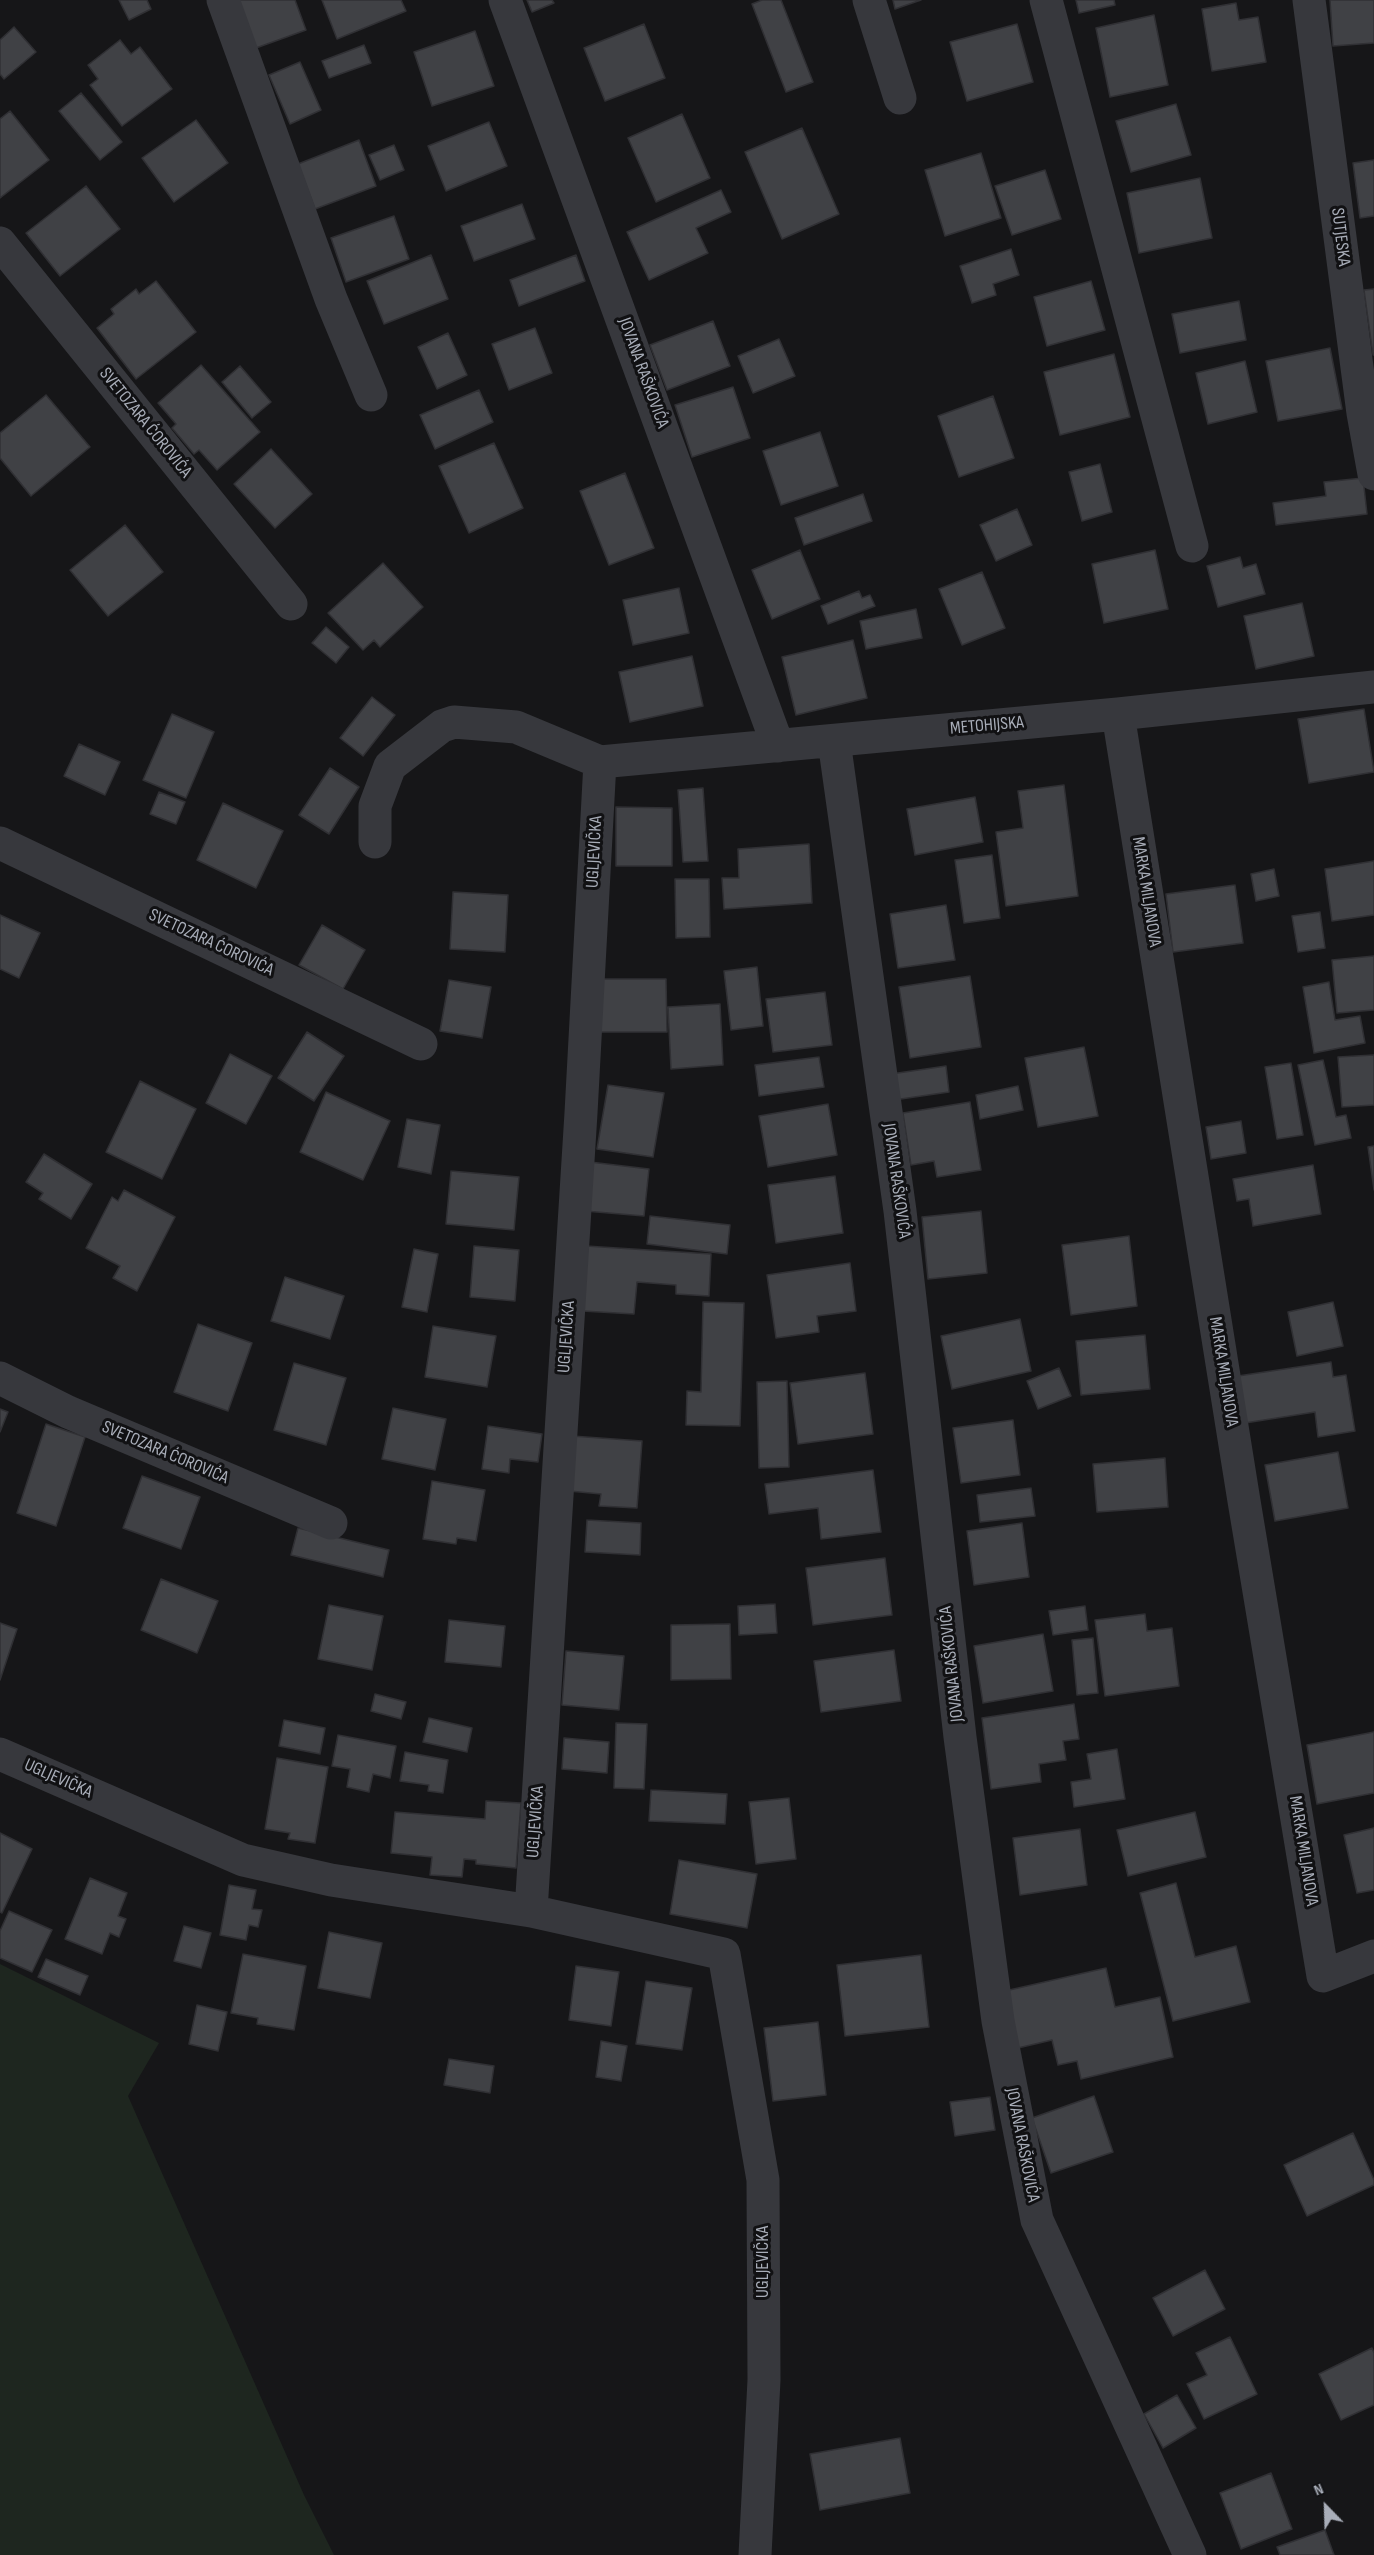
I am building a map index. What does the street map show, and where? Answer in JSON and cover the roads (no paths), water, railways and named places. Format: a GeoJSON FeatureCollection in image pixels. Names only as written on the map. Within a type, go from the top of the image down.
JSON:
{"type":"FeatureCollection","features":[{"type":"Feature","properties":{"kind":"street"},"geometry":{"type":"LineString","coordinates":[[223,0],[331,299],[371,395]]}},
{"type":"Feature","properties":{"kind":"street","name":"JOVANA RAŠKOVIĆA"},"geometry":{"type":"LineString","coordinates":[[506,0],[778,746]]}},
{"type":"Feature","properties":{"kind":"street"},"geometry":{"type":"LineString","coordinates":[[869,0],[900,98]]}},
{"type":"Feature","properties":{"kind":"street"},"geometry":{"type":"LineString","coordinates":[[1046,0],[1192,546]]}},
{"type":"Feature","properties":{"kind":"street","name":"SUTJESKA"},"geometry":{"type":"LineString","coordinates":[[1309,0],[1361,401],[1374,474]]}},
{"type":"Feature","properties":{"kind":"street","name":"SVETOZARA ĆOROVIĆA"},"geometry":{"type":"LineString","coordinates":[[0,243],[291,604]]}},
{"type":"Feature","properties":{"kind":"street","name":"METOHIJSKA"},"geometry":{"type":"LineString","coordinates":[[600,762],[1118,714],[1374,687]]}},
{"type":"Feature","properties":{"kind":"street","name":"MARKA MILJANOVA"},"geometry":{"type":"LineString","coordinates":[[1118,714],[1244,1501],[1323,1976],[1374,1956]]}},
{"type":"Feature","properties":{"kind":"street"},"geometry":{"type":"LineString","coordinates":[[375,842],[375,806],[390,766],[442,726],[454,722],[516,727],[600,762]]}},
{"type":"Feature","properties":{"kind":"street","name":"JOVANA RAŠKOVIĆA"},"geometry":{"type":"LineString","coordinates":[[834,741],[900,1211],[960,1737],[996,2009],[1032,2196],[1037,2220],[1190,2555]]}},
{"type":"Feature","properties":{"kind":"street","name":"UGLJEVIČKA"},"geometry":{"type":"LineString","coordinates":[[531,1911],[581,1113],[600,762]]}},
{"type":"Feature","properties":{"kind":"street","name":"SVETOZARA ĆOROVIĆA"},"geometry":{"type":"LineString","coordinates":[[0,843],[421,1044]]}},
{"type":"Feature","properties":{"kind":"street","name":"SVETOZARA ĆOROVIĆA"},"geometry":{"type":"LineString","coordinates":[[0,1378],[68,1412],[331,1523]]}},
{"type":"Feature","properties":{"kind":"street","name":"UGLJEVIČKA"},"geometry":{"type":"LineString","coordinates":[[0,1754],[243,1860],[331,1880],[531,1911],[724,1954],[763,2180],[764,2380],[755,2555]]}}]}
